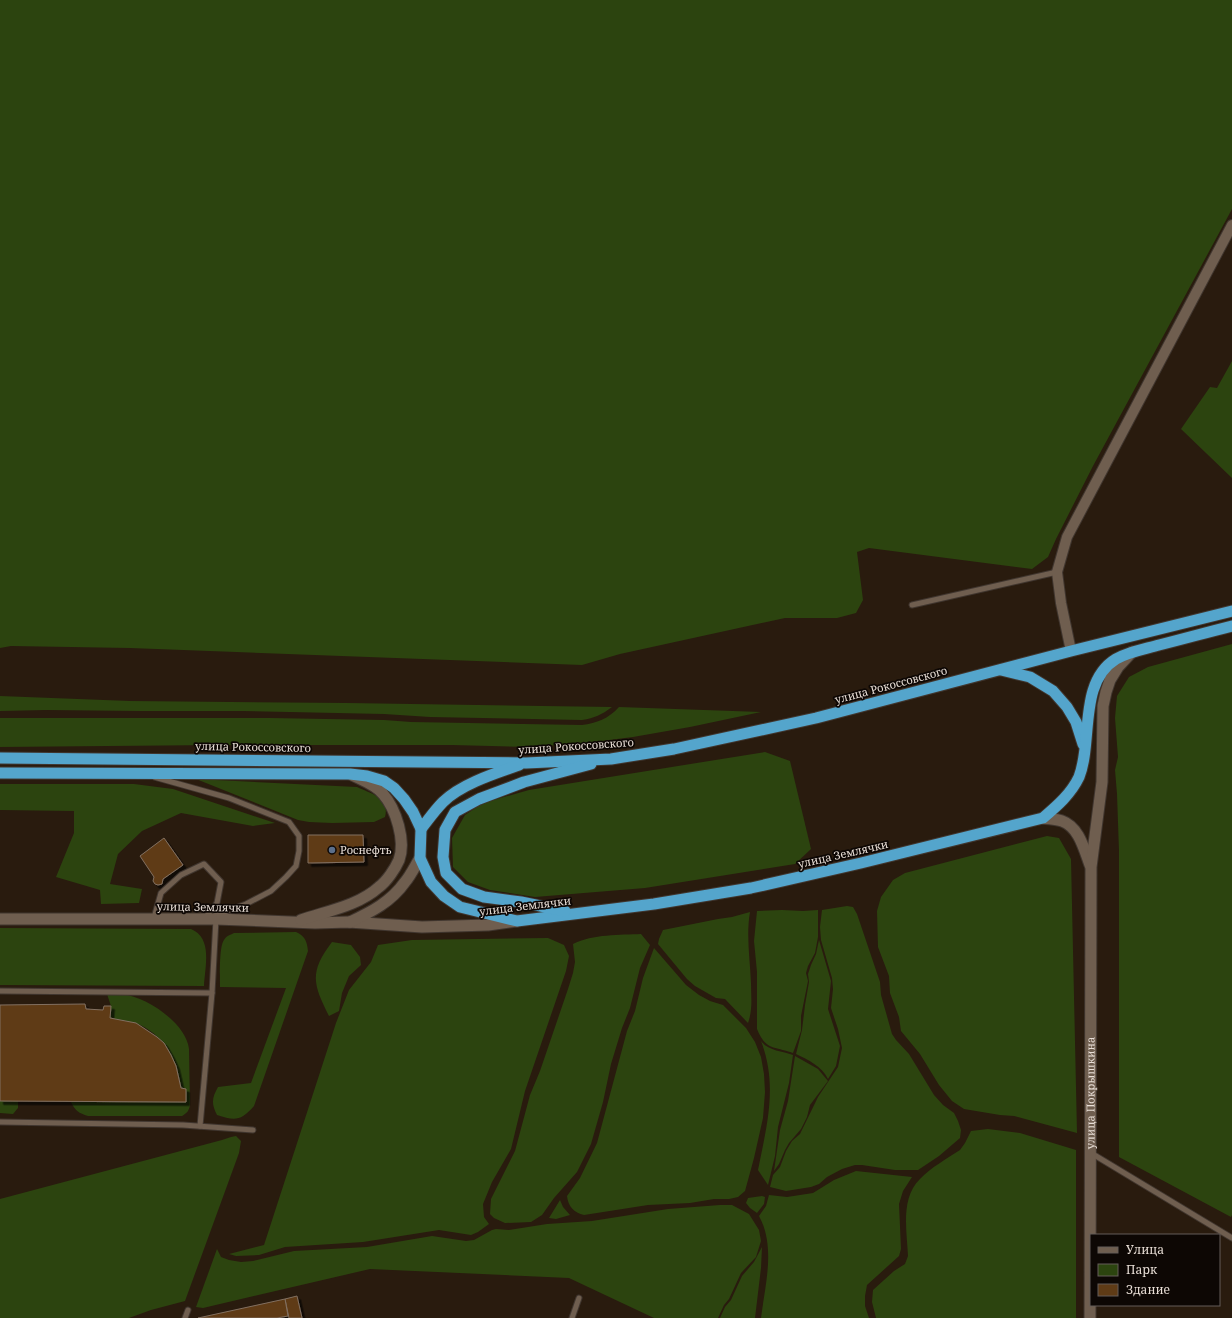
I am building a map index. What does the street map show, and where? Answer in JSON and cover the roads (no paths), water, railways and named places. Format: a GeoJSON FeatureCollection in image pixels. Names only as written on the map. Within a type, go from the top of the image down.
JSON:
{"type":"FeatureCollection","features":[{"type":"Feature","properties":{"kind":"highway","name":"улица Рокоссовского"},"geometry":{"type":"LineString","coordinates":[[0,758],[526,763],[611,758],[674,749],[816,718],[1071,650],[1232,611]]}},
{"type":"Feature","properties":{"kind":"highway"},"geometry":{"type":"LineString","coordinates":[[1043,818],[1062,801],[1079,777],[1090,703],[1094,687],[1101,672],[1115,660],[1132,652],[1232,626]]}},
{"type":"Feature","properties":{"kind":"highway"},"geometry":{"type":"LineString","coordinates":[[998,670],[1030,677],[1053,691],[1067,707],[1076,722],[1084,748]]}},
{"type":"Feature","properties":{"kind":"highway"},"geometry":{"type":"LineString","coordinates":[[574,913],[521,902],[484,897],[462,889],[446,874],[443,857],[445,830],[455,812],[479,798],[524,782],[611,758]]}},
{"type":"Feature","properties":{"kind":"highway"},"geometry":{"type":"LineString","coordinates":[[421,829],[443,801],[460,790],[487,776],[526,763]]}},
{"type":"Feature","properties":{"kind":"highway"},"geometry":{"type":"LineString","coordinates":[[0,773],[350,774],[367,776],[384,781],[394,788],[413,812],[421,829],[420,858],[431,882],[444,896],[460,907],[517,921]]}},
{"type":"Feature","properties":{"kind":"highway","name":"улица Землячки"},"geometry":{"type":"LineString","coordinates":[[517,921],[654,904],[750,888],[861,863],[1043,818]]}},
{"type":"Feature","properties":{"kind":"main road"},"geometry":{"type":"LineString","coordinates":[[1091,867],[1102,782],[1103,706],[1110,680],[1118,667],[1132,652]]}},
{"type":"Feature","properties":{"kind":"main road"},"geometry":{"type":"LineString","coordinates":[[292,922],[343,907],[364,898],[380,887],[390,875],[399,860],[402,844],[398,825],[391,806],[382,793],[350,774]]}},
{"type":"Feature","properties":{"kind":"main road"},"geometry":{"type":"LineString","coordinates":[[1043,818],[1063,821],[1075,830],[1091,867]]}},
{"type":"Feature","properties":{"kind":"main road"},"geometry":{"type":"LineString","coordinates":[[349,922],[376,909],[392,897],[405,882],[420,858]]}},
{"type":"Feature","properties":{"kind":"main road","name":"улица Покрышкина"},"geometry":{"type":"LineString","coordinates":[[1090,1318],[1091,867]]}},
{"type":"Feature","properties":{"kind":"main road","name":"улица Землячки"},"geometry":{"type":"LineString","coordinates":[[0,918],[216,919],[292,922],[349,922],[422,927],[488,925],[517,921]]}},
{"type":"Feature","properties":{"kind":"street"},"geometry":{"type":"LineString","coordinates":[[1071,650],[1057,572],[1067,537],[1232,225]]}},
{"type":"Feature","properties":{"kind":"lane"},"geometry":{"type":"LineString","coordinates":[[912,605],[1057,572]]}},
{"type":"Feature","properties":{"kind":"lane"},"geometry":{"type":"LineString","coordinates":[[139,774],[229,798],[289,822],[299,836],[299,851],[296,866],[271,891],[246,904],[204,919]]}},
{"type":"Feature","properties":{"kind":"lane"},"geometry":{"type":"LineString","coordinates":[[154,918],[161,893],[181,875],[204,864],[221,882],[217,903],[204,919]]}},
{"type":"Feature","properties":{"kind":"lane"},"geometry":{"type":"LineString","coordinates":[[200,1126],[212,993],[216,919]]}},
{"type":"Feature","properties":{"kind":"lane"},"geometry":{"type":"LineString","coordinates":[[0,991],[212,993]]}},
{"type":"Feature","properties":{"kind":"lane"},"geometry":{"type":"LineString","coordinates":[[0,1122],[200,1126],[253,1130]]}},
{"type":"Feature","properties":{"kind":"lane"},"geometry":{"type":"LineString","coordinates":[[1090,1153],[1232,1238]]}},
{"type":"Feature","properties":{"kind":"lane"},"geometry":{"type":"LineString","coordinates":[[572,1318],[579,1298]]}},
{"type":"Feature","properties":{"kind":"lane"},"geometry":{"type":"LineString","coordinates":[[185,1318],[188,1310]]}},
{"type":"Feature","properties":{"kind":"place","name":"Роснефть"},"geometry":{"type":"Point","coordinates":[332,850]}}]}
